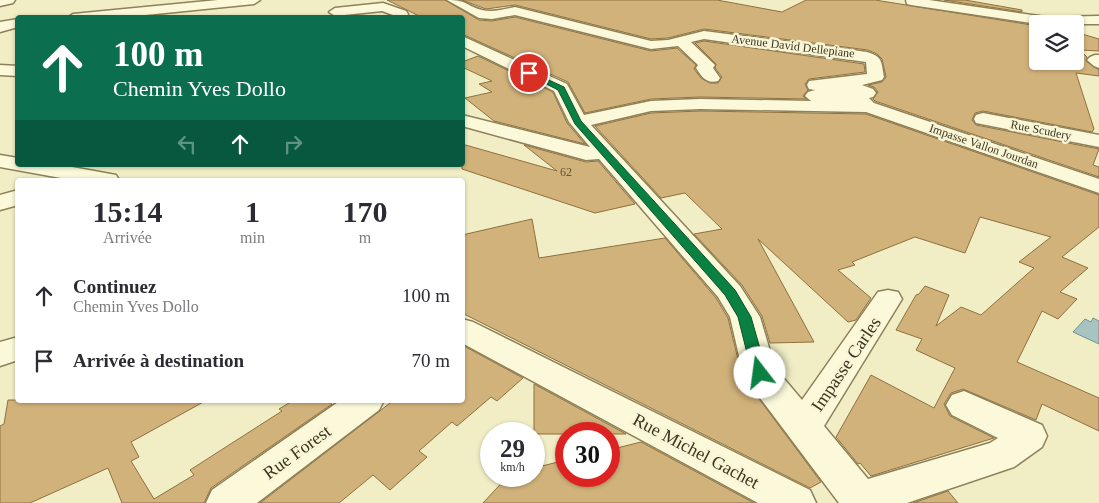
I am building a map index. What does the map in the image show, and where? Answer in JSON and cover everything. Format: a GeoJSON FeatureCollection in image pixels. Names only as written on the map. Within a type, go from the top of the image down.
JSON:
{"type":"FeatureCollection","features":[{"type":"Feature","properties":{"kind":"street"},"geometry":{"type":"LineString","coordinates":[[0,2],[9,0]]}},
{"type":"Feature","properties":{"kind":"street"},"geometry":{"type":"LineString","coordinates":[[103,15],[254,0]]}},
{"type":"Feature","properties":{"kind":"street"},"geometry":{"type":"LineString","coordinates":[[328,0],[337,15],[383,7],[402,14]]}},
{"type":"Feature","properties":{"kind":"street","name":"Avenue David Dellepiane"},"geometry":{"type":"LineString","coordinates":[[453,0],[476,13],[484,15],[515,11],[651,45],[682,42],[704,35],[862,55],[873,59],[876,77],[853,82],[815,85],[825,88],[862,90],[867,93],[818,94],[814,96],[823,100],[862,101],[868,107]]}},
{"type":"Feature","properties":{"kind":"street"},"geometry":{"type":"LineString","coordinates":[[501,0],[516,8],[515,11]]}},
{"type":"Feature","properties":{"kind":"street"},"geometry":{"type":"LineString","coordinates":[[910,1],[1029,18]]}},
{"type":"Feature","properties":{"kind":"street"},"geometry":{"type":"LineString","coordinates":[[1084,22],[1099,20]]}},
{"type":"Feature","properties":{"kind":"street"},"geometry":{"type":"LineString","coordinates":[[0,28],[4,25],[15,23]]}},
{"type":"Feature","properties":{"kind":"street"},"geometry":{"type":"LineString","coordinates":[[1084,28],[1099,33]]}},
{"type":"Feature","properties":{"kind":"street"},"geometry":{"type":"LineString","coordinates":[[465,41],[561,88],[578,122],[730,292],[745,317],[760,373],[862,501],[1000,456],[1029,436],[964,405]]}},
{"type":"Feature","properties":{"kind":"street"},"geometry":{"type":"LineString","coordinates":[[682,42],[707,66],[704,68],[712,78]]}},
{"type":"Feature","properties":{"kind":"street"},"geometry":{"type":"LineString","coordinates":[[0,70],[15,70]]}},
{"type":"Feature","properties":{"kind":"street"},"geometry":{"type":"LineString","coordinates":[[578,122],[651,106],[700,104],[868,107]]}},
{"type":"Feature","properties":{"kind":"street","name":"Impasse Vallon Jourdan"},"geometry":{"type":"LineString","coordinates":[[868,107],[1099,186]]}},
{"type":"Feature","properties":{"kind":"street","name":"Rue Scudery"},"geometry":{"type":"LineString","coordinates":[[983,119],[1099,141]]}},
{"type":"Feature","properties":{"kind":"street"},"geometry":{"type":"LineString","coordinates":[[465,121],[586,154],[604,152]]}},
{"type":"Feature","properties":{"kind":"street"},"geometry":{"type":"LineString","coordinates":[[979,145],[998,148],[1069,168]]}},
{"type":"Feature","properties":{"kind":"street"},"geometry":{"type":"LineString","coordinates":[[0,161],[15,164]]}},
{"type":"Feature","properties":{"kind":"street"},"geometry":{"type":"LineString","coordinates":[[33,167],[71,177]]}},
{"type":"Feature","properties":{"kind":"street"},"geometry":{"type":"LineString","coordinates":[[0,203],[15,198]]}},
{"type":"Feature","properties":{"kind":"street","name":"Impasse Carles"},"geometry":{"type":"LineString","coordinates":[[803,428],[888,299]]}},
{"type":"Feature","properties":{"kind":"street","name":"Rue Michel Gachet"},"geometry":{"type":"LineString","coordinates":[[465,330],[796,503]]}},
{"type":"Feature","properties":{"kind":"street"},"geometry":{"type":"LineString","coordinates":[[0,354],[15,349]]}},
{"type":"Feature","properties":{"kind":"street","name":"Rue Forest"},"geometry":{"type":"LineString","coordinates":[[226,503],[363,403]]}},
{"type":"Feature","properties":{"kind":"water"},"geometry":{"type":"Polygon","coordinates":[[[1093,318],[1099,321],[1099,344],[1073,332],[1085,319],[1091,322],[1093,318]]]}},
{"type":"Feature","properties":{"kind":"building"},"geometry":{"type":"Polygon","coordinates":[[[387,0],[445,0],[479,20],[492,21],[515,17],[651,51],[677,48],[696,65],[694,69],[701,78],[710,83],[718,83],[722,77],[715,68],[716,64],[695,43],[704,41],[864,64],[865,72],[809,79],[805,84],[808,90],[803,96],[806,99],[700,97],[651,99],[585,113],[568,82],[465,35],[465,15],[417,15],[387,0]]]}},
{"type":"Feature","properties":{"kind":"building"},"geometry":{"type":"Polygon","coordinates":[[[462,0],[717,0],[782,12],[806,0],[875,0],[1029,25],[1029,70],[1084,70],[1084,54],[1087,57],[1086,61],[1099,70],[1099,76],[1076,73],[1094,129],[1092,132],[983,111],[975,113],[972,120],[976,125],[1099,149],[1093,165],[1099,167],[1099,177],[875,101],[873,99],[878,92],[874,87],[868,85],[882,82],[886,77],[882,59],[877,54],[868,50],[704,29],[668,38],[651,39],[515,5],[486,9],[462,0]]]}},
{"type":"Feature","properties":{"kind":"building"},"geometry":{"type":"Polygon","coordinates":[[[944,0],[965,0],[1022,10],[1022,12],[944,0]]]}},
{"type":"Feature","properties":{"kind":"building"},"geometry":{"type":"Polygon","coordinates":[[[1084,35],[1099,39],[1099,51],[1084,50],[1084,35]]]}},
{"type":"Feature","properties":{"kind":"building"},"geometry":{"type":"Polygon","coordinates":[[[478,56],[553,92],[567,123],[585,144],[494,121],[465,98],[492,92],[479,84],[492,81],[465,68],[465,61],[478,56]]]}},
{"type":"Feature","properties":{"kind":"building"},"geometry":{"type":"Polygon","coordinates":[[[700,111],[866,114],[1099,195],[1099,227],[1062,257],[1088,268],[1060,292],[1077,299],[1058,319],[1042,311],[1017,362],[1099,398],[1099,431],[1042,404],[1036,420],[963,389],[951,393],[944,404],[950,416],[994,438],[871,476],[860,463],[858,464],[836,437],[871,375],[934,408],[955,368],[916,350],[922,339],[896,330],[916,295],[925,286],[949,295],[936,326],[961,307],[981,315],[1034,268],[1019,262],[1051,237],[980,217],[965,253],[915,237],[852,262],[855,265],[838,270],[871,298],[856,320],[848,322],[758,239],[814,342],[770,343],[762,316],[742,285],[694,234],[722,229],[685,193],[661,198],[595,126],[651,113],[700,111]]]}},
{"type":"Feature","properties":{"kind":"building"},"geometry":{"type":"Polygon","coordinates":[[[465,145],[557,171],[524,145],[586,162],[598,161],[635,204],[595,213],[462,169],[462,167],[465,167],[465,145]]]}},
{"type":"Feature","properties":{"kind":"building"},"geometry":{"type":"Polygon","coordinates":[[[532,219],[539,258],[665,238],[716,298],[728,318],[742,376],[821,482],[810,488],[465,315],[465,234],[532,219]]]}},
{"type":"Feature","properties":{"kind":"building"},"geometry":{"type":"Polygon","coordinates":[[[465,347],[523,378],[497,401],[491,397],[457,426],[452,422],[419,451],[427,457],[390,490],[373,475],[339,503],[260,503],[390,403],[465,403],[465,347]]]}},
{"type":"Feature","properties":{"kind":"building"},"geometry":{"type":"Polygon","coordinates":[[[534,384],[604,422],[555,422],[555,434],[545,434],[545,422],[534,422],[534,384]]]}},
{"type":"Feature","properties":{"kind":"building"},"geometry":{"type":"Polygon","coordinates":[[[8,400],[15,400],[15,403],[202,403],[131,442],[139,457],[131,461],[154,499],[194,475],[190,470],[282,411],[279,409],[289,403],[332,404],[211,488],[204,503],[122,503],[108,468],[30,503],[0,503],[0,426],[4,424],[8,400]]]}},
{"type":"Feature","properties":{"kind":"building"},"geometry":{"type":"Polygon","coordinates":[[[641,442],[754,503],[483,503],[498,487],[545,487],[545,465],[555,463],[555,487],[620,487],[620,447],[641,442]]]}},
{"type":"Feature","properties":{"kind":"building"},"geometry":{"type":"Polygon","coordinates":[[[948,491],[958,503],[913,503],[948,491]]]}},
{"type":"Feature","properties":{"kind":"route"},"geometry":{"type":"LineString","coordinates":[[529,73],[561,88],[578,122],[730,292],[745,317],[760,373]]}}]}
